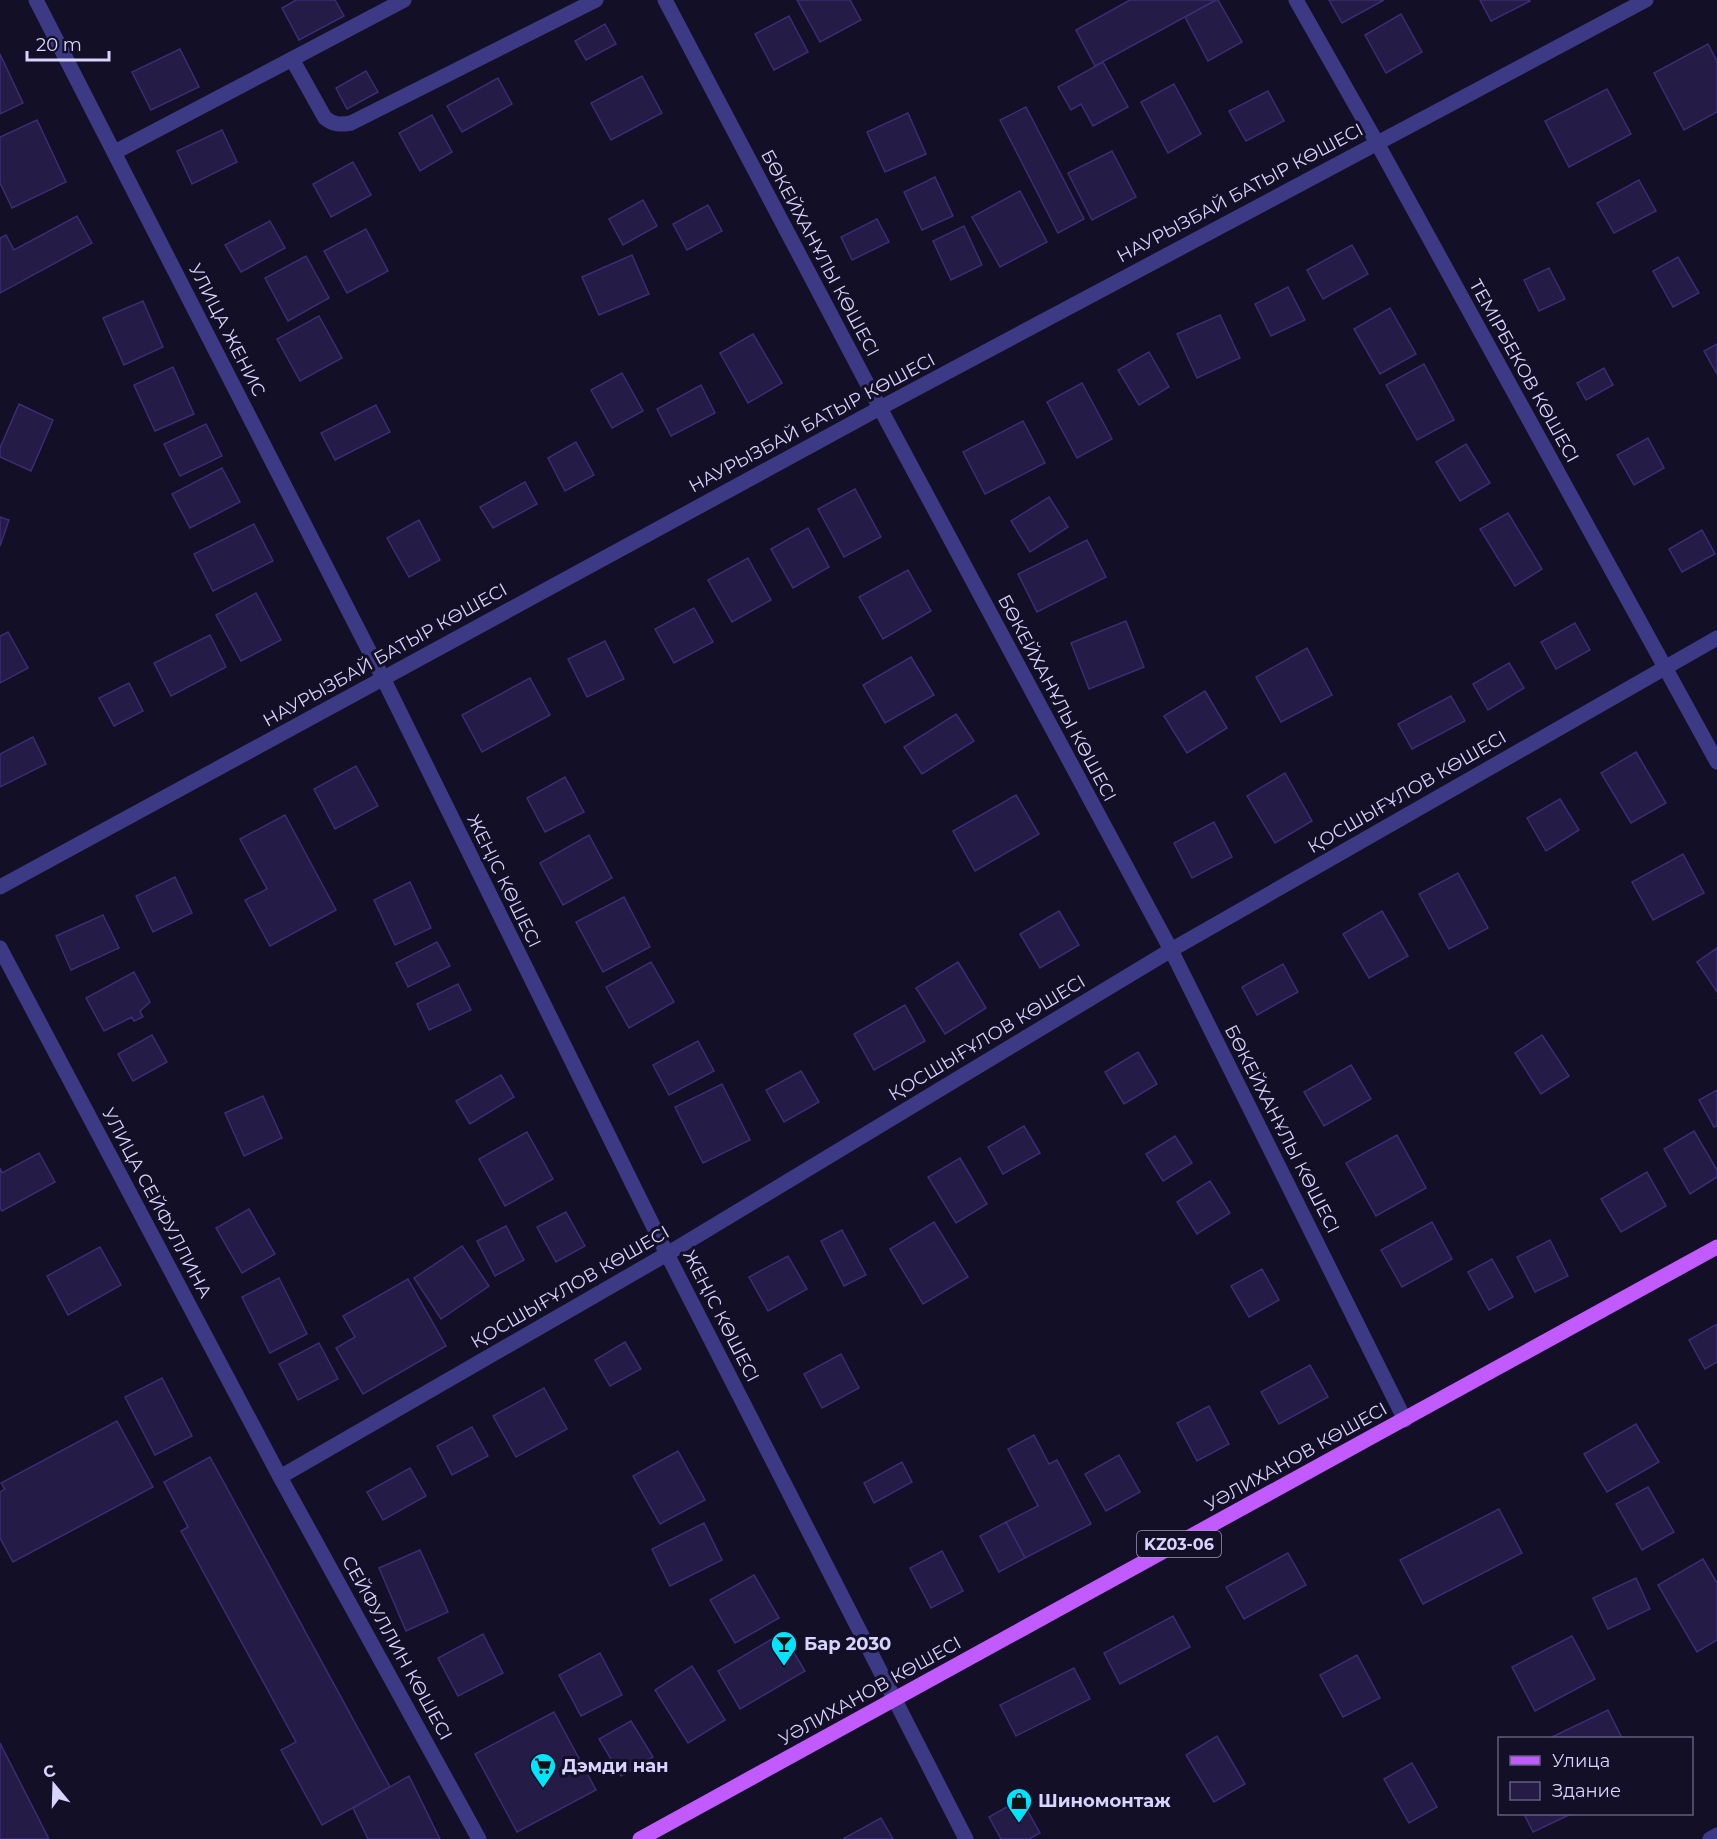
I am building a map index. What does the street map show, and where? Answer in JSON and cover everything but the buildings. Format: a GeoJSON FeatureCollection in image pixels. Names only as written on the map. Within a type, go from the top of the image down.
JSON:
{"type":"FeatureCollection","features":[{"type":"Feature","properties":{"kind":"main road","name":"УӘЛИХАНОВ КӨШЕСІ"},"geometry":{"type":"LineString","coordinates":[[640,1839],[1717,1247]]}},
{"type":"Feature","properties":{"kind":"street","name":"УЛИЦА ЖЕНИС"},"geometry":{"type":"LineString","coordinates":[[36,0],[382,678]]}},
{"type":"Feature","properties":{"kind":"street"},"geometry":{"type":"LineString","coordinates":[[114,152],[404,0]]}},
{"type":"Feature","properties":{"kind":"street"},"geometry":{"type":"LineString","coordinates":[[292,59],[325,118],[332,124],[351,123],[596,0]]}},
{"type":"Feature","properties":{"kind":"street","name":"БӨКЕЙХАНҰЛЫ КӨШЕСІ"},"geometry":{"type":"LineString","coordinates":[[665,0],[880,408],[1171,950],[1405,1420]]}},
{"type":"Feature","properties":{"kind":"street","name":"ТЕМІРБЕКОВ КӨШЕСІ"},"geometry":{"type":"LineString","coordinates":[[1296,0],[1717,762]]}},
{"type":"Feature","properties":{"kind":"street","name":"НАУРЫЗБАЙ БАТЫР КӨШЕСІ"},"geometry":{"type":"LineString","coordinates":[[0,887],[880,408],[1646,0]]}},
{"type":"Feature","properties":{"kind":"street","name":"ҚОСШЫҒҰЛОВ КӨШЕСІ"},"geometry":{"type":"LineString","coordinates":[[280,1477],[667,1254],[1171,950],[1717,638]]}},
{"type":"Feature","properties":{"kind":"street","name":"ЖЕҢІС КӨШЕСІ"},"geometry":{"type":"LineString","coordinates":[[382,678],[667,1254],[966,1839]]}},
{"type":"Feature","properties":{"kind":"street","name":"УЛИЦА СЕЙФУЛЛИНА"},"geometry":{"type":"LineString","coordinates":[[0,948],[280,1477]]}},
{"type":"Feature","properties":{"kind":"street","name":"СЕЙФУЛЛИН КӨШЕСІ"},"geometry":{"type":"LineString","coordinates":[[280,1477],[479,1839]]}},
{"type":"Feature","properties":{"kind":"street"},"geometry":{"type":"LineString","coordinates":[[1710,1839],[1717,1835]]}},
{"type":"Feature","properties":{"kind":"place","name":"Бар 2030"},"geometry":{"type":"Point","coordinates":[784,1667]}},
{"type":"Feature","properties":{"kind":"place","name":"Дэмди нан"},"geometry":{"type":"Point","coordinates":[543,1789]}},
{"type":"Feature","properties":{"kind":"place","name":"Шиномонтаж"},"geometry":{"type":"Point","coordinates":[1019,1824]}}]}
